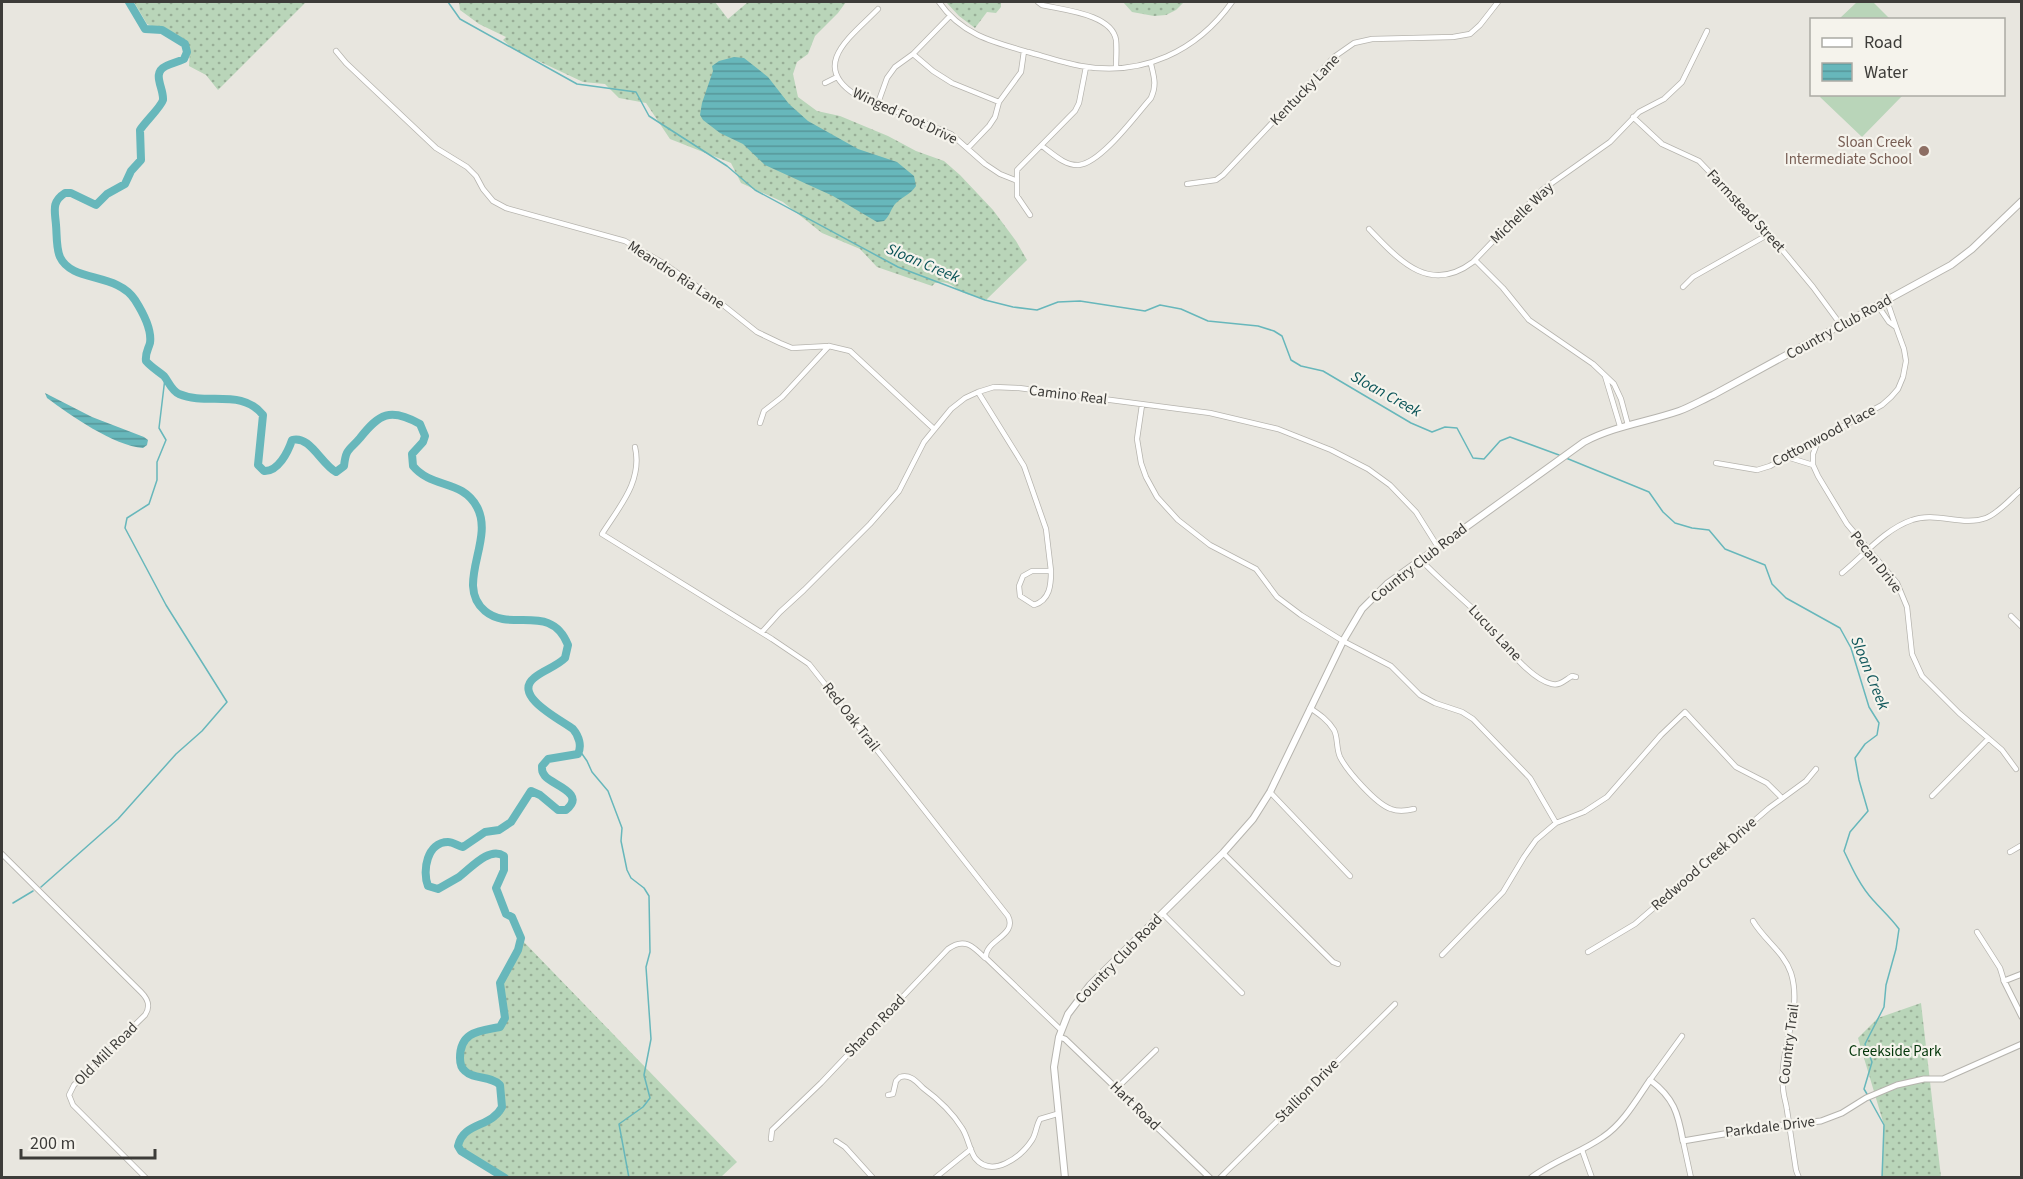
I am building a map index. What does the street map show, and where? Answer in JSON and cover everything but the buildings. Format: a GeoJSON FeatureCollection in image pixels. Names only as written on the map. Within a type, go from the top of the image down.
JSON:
{"type":"FeatureCollection","features":[{"type":"Feature","properties":{"kind":"main road","name":"Country Club Road"},"geometry":{"type":"LineString","coordinates":[[1065,1178],[1054,1067],[1059,1037],[1068,1014],[1090,985],[1223,853],[1253,819],[1270,792],[1342,641],[1372,597],[1573,450],[1599,434],[1679,411],[1713,395],[1926,280],[1965,254],[2022,201]]}},
{"type":"Feature","properties":{"kind":"street"},"geometry":{"type":"LineString","coordinates":[[939,2],[950,16],[978,36],[1086,67],[1116,68],[1151,64],[1172,56],[1199,38],[1217,22],[1232,2]]}},
{"type":"Feature","properties":{"kind":"street"},"geometry":{"type":"LineString","coordinates":[[1038,2],[1042,5],[1099,19],[1109,26],[1116,37],[1116,68]]}},
{"type":"Feature","properties":{"kind":"street","name":"Kentucky Lane"},"geometry":{"type":"LineString","coordinates":[[1187,184],[1216,180],[1223,176],[1334,57],[1347,47],[1372,39],[1453,37],[1470,34],[1498,2]]}},
{"type":"Feature","properties":{"kind":"street","name":"Winged Foot Drive"},"geometry":{"type":"LineString","coordinates":[[878,9],[838,50],[835,61],[837,77],[843,87],[951,134],[985,165],[1015,180]]}},
{"type":"Feature","properties":{"kind":"street"},"geometry":{"type":"LineString","coordinates":[[878,103],[887,78],[895,67],[913,54],[950,16]]}},
{"type":"Feature","properties":{"kind":"street","name":"Michelle Way"},"geometry":{"type":"LineString","coordinates":[[1369,229],[1402,262],[1422,274],[1442,276],[1464,269],[1542,190],[1610,142],[1633,117],[1664,99],[1682,82],[1707,31]]}},
{"type":"Feature","properties":{"kind":"street","name":"Meandro Ria Lane"},"geometry":{"type":"LineString","coordinates":[[336,51],[436,148],[467,166],[493,201],[506,208],[625,241],[663,263],[765,337],[792,348],[829,346],[844,349],[853,354],[934,429]]}},
{"type":"Feature","properties":{"kind":"street"},"geometry":{"type":"LineString","coordinates":[[968,148],[989,126],[995,117],[999,102],[1021,72],[1024,51]]}},
{"type":"Feature","properties":{"kind":"street"},"geometry":{"type":"LineString","coordinates":[[913,54],[952,83],[999,102]]}},
{"type":"Feature","properties":{"kind":"street"},"geometry":{"type":"LineString","coordinates":[[1042,146],[1065,162],[1077,165],[1089,163],[1103,151],[1151,98],[1155,80],[1151,64]]}},
{"type":"Feature","properties":{"kind":"street"},"geometry":{"type":"LineString","coordinates":[[1030,215],[1017,196],[1015,180],[1017,170],[1075,111],[1079,103],[1086,67]]}},
{"type":"Feature","properties":{"kind":"street"},"geometry":{"type":"LineString","coordinates":[[825,83],[837,77]]}},
{"type":"Feature","properties":{"kind":"street","name":"Farmstead Street"},"geometry":{"type":"LineString","coordinates":[[1633,117],[1662,144],[1699,161],[1769,234],[1841,325]]}},
{"type":"Feature","properties":{"kind":"street"},"geometry":{"type":"LineString","coordinates":[[1683,287],[1691,278],[1769,234]]}},
{"type":"Feature","properties":{"kind":"street"},"geometry":{"type":"LineString","coordinates":[[1475,260],[1503,288],[1529,320],[1605,374],[1614,384],[1621,399],[1624,426]]}},
{"type":"Feature","properties":{"kind":"street","name":"Cottonwood Place"},"geometry":{"type":"LineString","coordinates":[[1716,463],[1757,470],[1770,466],[1882,405],[1898,389],[1904,377],[1906,361],[1887,301]]}},
{"type":"Feature","properties":{"kind":"street","name":"Cottonwood Place"},"geometry":{"type":"LineString","coordinates":[[1878,306],[1889,322],[1896,327]]}},
{"type":"Feature","properties":{"kind":"street"},"geometry":{"type":"LineString","coordinates":[[760,423],[764,411],[782,397],[829,346]]}},
{"type":"Feature","properties":{"kind":"street","name":"Camino Real"},"geometry":{"type":"LineString","coordinates":[[762,632],[870,524],[899,491],[924,442],[960,401],[994,387],[1019,388],[1237,419],[1278,429],[1331,450],[1368,469],[1390,485],[1416,512],[1438,547]]}},
{"type":"Feature","properties":{"kind":"street"},"geometry":{"type":"LineString","coordinates":[[978,392],[1024,466],[1046,529],[1051,571],[1050,588],[1043,601],[1038,604],[1030,604],[1020,596],[1018,586],[1023,576],[1032,571],[1051,571]]}},
{"type":"Feature","properties":{"kind":"street"},"geometry":{"type":"LineString","coordinates":[[1142,405],[1137,439],[1141,463],[1146,477],[1165,507],[1196,536],[1257,569],[1283,602],[1342,641],[1390,666],[1420,695],[1435,704],[1462,712],[1473,719],[1530,778],[1556,823]]}},
{"type":"Feature","properties":{"kind":"street"},"geometry":{"type":"LineString","coordinates":[[1786,456],[1813,465],[1813,454],[1818,438]]}},
{"type":"Feature","properties":{"kind":"street","name":"Red Oak Trail"},"geometry":{"type":"LineString","coordinates":[[635,447],[637,465],[634,482],[602,534],[762,632],[801,657],[812,667],[1008,916],[1011,921],[1009,928],[986,951],[989,962]]}},
{"type":"Feature","properties":{"kind":"street","name":"Pecan Drive"},"geometry":{"type":"LineString","coordinates":[[1813,465],[1847,524],[1897,583],[1909,620],[1912,654],[1922,676],[1959,713],[2002,750],[2016,769]]}},
{"type":"Feature","properties":{"kind":"street"},"geometry":{"type":"LineString","coordinates":[[1842,573],[1897,527],[1912,519],[1927,517],[1971,522],[1987,518],[2022,489]]}},
{"type":"Feature","properties":{"kind":"street","name":"Lucus Lane"},"geometry":{"type":"LineString","coordinates":[[1421,560],[1471,607],[1537,677],[1554,685],[1572,676],[1576,677]]}},
{"type":"Feature","properties":{"kind":"street"},"geometry":{"type":"LineString","coordinates":[[2011,616],[2022,627]]}},
{"type":"Feature","properties":{"kind":"street"},"geometry":{"type":"LineString","coordinates":[[1310,708],[1325,719],[1335,732],[1338,753],[1347,770],[1356,779],[1389,808],[1400,811],[1414,809]]}},
{"type":"Feature","properties":{"kind":"street"},"geometry":{"type":"LineString","coordinates":[[1442,955],[1503,892],[1536,840],[1556,823],[1584,812],[1607,797],[1661,735],[1685,712],[1736,767],[1767,783],[1782,798]]}},
{"type":"Feature","properties":{"kind":"street"},"geometry":{"type":"LineString","coordinates":[[1932,796],[1988,739]]}},
{"type":"Feature","properties":{"kind":"street","name":"Redwood Creek Drive"},"geometry":{"type":"LineString","coordinates":[[1588,952],[1635,924],[1733,838],[1806,781],[1816,769]]}},
{"type":"Feature","properties":{"kind":"street"},"geometry":{"type":"LineString","coordinates":[[1270,792],[1350,876]]}},
{"type":"Feature","properties":{"kind":"street"},"geometry":{"type":"LineString","coordinates":[[2010,852],[2022,845]]}},
{"type":"Feature","properties":{"kind":"street"},"geometry":{"type":"LineString","coordinates":[[1223,853],[1333,962],[1338,964]]}},
{"type":"Feature","properties":{"kind":"street","name":"Old Mill Road"},"geometry":{"type":"LineString","coordinates":[[2,854],[148,1001],[146,1015],[74,1085],[69,1095],[74,1105],[146,1178]]}},
{"type":"Feature","properties":{"kind":"street"},"geometry":{"type":"LineString","coordinates":[[1162,913],[1242,993]]}},
{"type":"Feature","properties":{"kind":"street","name":"Country Trail"},"geometry":{"type":"LineString","coordinates":[[1753,921],[1759,932],[1785,960],[1796,1002],[1786,1042],[1783,1086],[1799,1178]]}},
{"type":"Feature","properties":{"kind":"street"},"geometry":{"type":"LineString","coordinates":[[1977,932],[2000,968],[2022,1017]]}},
{"type":"Feature","properties":{"kind":"street","name":"Sharon Road"},"geometry":{"type":"LineString","coordinates":[[771,1139],[772,1130],[783,1117],[820,1083],[951,946],[958,942],[967,943],[989,962]]}},
{"type":"Feature","properties":{"kind":"street"},"geometry":{"type":"LineString","coordinates":[[989,962],[1061,1030]]}},
{"type":"Feature","properties":{"kind":"street"},"geometry":{"type":"LineString","coordinates":[[2004,981],[2022,974]]}},
{"type":"Feature","properties":{"kind":"street","name":"Stallion Drive"},"geometry":{"type":"LineString","coordinates":[[1220,1178],[1395,1004]]}},
{"type":"Feature","properties":{"kind":"street"},"geometry":{"type":"LineString","coordinates":[[1531,1178],[1549,1165],[1582,1150],[1605,1136],[1616,1126],[1682,1036]]}},
{"type":"Feature","properties":{"kind":"street","name":"Hart Road"},"geometry":{"type":"LineString","coordinates":[[1059,1037],[1065,1039],[1118,1088],[1210,1178]]}},
{"type":"Feature","properties":{"kind":"street","name":"Parkdale Drive"},"geometry":{"type":"LineString","coordinates":[[1683,1141],[1765,1126],[1821,1121],[1842,1113],[1886,1089],[1916,1080],[1942,1079],[2022,1044]]}},
{"type":"Feature","properties":{"kind":"street"},"geometry":{"type":"LineString","coordinates":[[1118,1088],[1156,1050]]}},
{"type":"Feature","properties":{"kind":"street"},"geometry":{"type":"LineString","coordinates":[[888,1095],[893,1094],[896,1081],[900,1077],[911,1077],[957,1119],[976,1159],[986,1166],[1004,1166],[1032,1141],[1040,1119],[1057,1114]]}},
{"type":"Feature","properties":{"kind":"street"},"geometry":{"type":"LineString","coordinates":[[1650,1080],[1663,1090],[1676,1108],[1691,1178]]}},
{"type":"Feature","properties":{"kind":"street"},"geometry":{"type":"LineString","coordinates":[[836,1141],[845,1147],[873,1178]]}},
{"type":"Feature","properties":{"kind":"street"},"geometry":{"type":"LineString","coordinates":[[935,1178],[971,1149]]}},
{"type":"Feature","properties":{"kind":"street"},"geometry":{"type":"LineString","coordinates":[[1582,1150],[1592,1178]]}},
{"type":"Feature","properties":{"kind":"green space"},"geometry":{"type":"Polygon","coordinates":[[[134,2],[306,2],[218,90],[206,75],[189,66],[190,50],[184,39],[147,24],[134,2]]]}},
{"type":"Feature","properties":{"kind":"green space"},"geometry":{"type":"Polygon","coordinates":[[[459,2],[715,2],[728,19],[748,2],[846,2],[815,36],[808,54],[797,62],[793,74],[798,97],[817,111],[840,116],[888,136],[916,151],[944,161],[993,210],[1027,260],[986,300],[965,293],[947,283],[939,282],[932,286],[877,267],[860,249],[822,233],[783,202],[741,183],[731,163],[670,139],[646,103],[619,98],[605,84],[583,82],[513,49],[503,40],[506,37],[479,24],[460,10],[459,2]]]}},
{"type":"Feature","properties":{"kind":"green space"},"geometry":{"type":"Polygon","coordinates":[[[946,2],[1001,2],[1001,7],[996,13],[987,12],[975,28],[946,2]]]}},
{"type":"Feature","properties":{"kind":"green space"},"geometry":{"type":"Polygon","coordinates":[[[1123,2],[1184,2],[1176,10],[1166,15],[1154,16],[1132,12],[1123,2]]]}},
{"type":"Feature","properties":{"kind":"green space"},"geometry":{"type":"Polygon","coordinates":[[[1857,2],[1873,2],[1889,18],[1840,18],[1857,2]]]}},
{"type":"Feature","properties":{"kind":"green space"},"geometry":{"type":"Polygon","coordinates":[[[1821,96],[1902,96],[1862,137],[1821,96]]]}},
{"type":"Feature","properties":{"kind":"green space"},"geometry":{"type":"Polygon","coordinates":[[[521,939],[737,1162],[721,1177],[507,1177],[460,1149],[459,1143],[464,1136],[493,1119],[503,1107],[501,1088],[497,1083],[464,1070],[461,1056],[466,1041],[474,1034],[500,1027],[505,1015],[500,994],[501,982],[519,950],[521,939]]]}},
{"type":"Feature","properties":{"kind":"green space","name":"Creekside Park"},"geometry":{"type":"Polygon","coordinates":[[[1921,1003],[1941,1177],[1882,1177],[1884,1125],[1858,1038],[1878,1018],[1921,1003]]]}},
{"type":"Feature","properties":{"kind":"water"},"geometry":{"type":"Polygon","coordinates":[[[734,57],[744,58],[768,77],[789,104],[808,121],[858,149],[897,162],[914,176],[916,186],[896,203],[884,221],[877,222],[833,196],[765,165],[743,144],[720,133],[700,115],[713,71],[712,66],[719,61],[734,57]]]}},
{"type":"Feature","properties":{"kind":"water"},"geometry":{"type":"Polygon","coordinates":[[[45,393],[92,417],[144,437],[148,440],[147,445],[143,448],[131,446],[106,436],[47,398],[45,393]]]}},
{"type":"Feature","properties":{"kind":"waterway"},"geometry":{"type":"LineString","coordinates":[[129,2],[145,29],[162,30],[185,44],[187,52],[184,59],[166,66],[159,73],[163,100],[140,130],[141,160],[131,171],[125,184],[107,194],[96,205],[71,193],[65,193],[56,203],[57,246],[60,257],[74,271],[117,285],[135,300],[149,332],[150,343],[146,361],[164,376],[176,392],[201,399],[245,402],[255,407],[263,415],[258,465],[264,471],[278,465],[292,440],[298,440],[310,446],[336,472],[344,466],[349,450],[379,419],[393,415],[420,424],[425,436],[423,442],[412,454],[413,466],[429,478],[463,492],[477,507],[481,520],[481,534],[473,588],[476,600],[485,611],[495,617],[507,620],[541,621],[552,625],[561,632],[568,645],[565,658],[534,678],[529,685],[529,692],[541,707],[573,729],[578,738],[580,744],[578,754],[548,759],[542,766],[545,776],[570,794],[573,799],[571,804],[566,810],[558,810],[540,795],[531,791],[511,822],[499,830],[485,832],[463,847],[450,842],[441,843],[431,852],[426,865],[428,886],[438,889],[459,877],[486,856],[492,854],[504,856],[504,870],[496,888],[506,914],[512,917],[521,938],[518,950],[500,983],[505,1018],[500,1027],[479,1031],[467,1037],[463,1042],[460,1058],[462,1067],[469,1074],[492,1080],[500,1085],[502,1107],[491,1119],[465,1133],[458,1146],[461,1151],[505,1178]]}},
{"type":"Feature","properties":{"kind":"waterway","name":"Sloan Creek"},"geometry":{"type":"LineString","coordinates":[[448,2],[460,19],[577,84],[636,92],[649,116],[727,166],[755,190],[898,267],[985,300],[1013,307],[1037,310],[1058,302],[1080,301],[1145,311],[1160,305],[1181,309],[1208,321],[1258,326],[1282,336],[1291,360],[1301,366],[1323,371],[1411,423],[1432,432],[1445,427],[1457,428],[1473,458],[1484,459],[1500,441],[1510,437],[1559,455]]}},
{"type":"Feature","properties":{"kind":"waterway"},"geometry":{"type":"LineString","coordinates":[[41,887],[118,819],[176,754],[202,731],[227,702],[166,605],[125,528],[127,518],[149,504],[157,480],[157,462],[166,440],[159,428],[165,378]]}},
{"type":"Feature","properties":{"kind":"waterway","name":"Sloan Creek"},"geometry":{"type":"LineString","coordinates":[[1566,458],[1649,492],[1663,512],[1675,523],[1709,530],[1725,549],[1765,565],[1772,584],[1786,598],[1840,628],[1851,648],[1869,707],[1879,723],[1877,735],[1865,744],[1855,758],[1868,811],[1850,832],[1844,851],[1864,889],[1899,929],[1886,985],[1884,1007],[1865,1044],[1872,1062],[1864,1089],[1867,1094]]}},
{"type":"Feature","properties":{"kind":"waterway"},"geometry":{"type":"LineString","coordinates":[[580,751],[592,772],[608,791],[622,828],[621,841],[627,870],[631,878],[644,888],[649,896],[650,952],[646,967],[651,1039],[644,1075],[650,1098],[643,1107],[619,1124],[629,1178]]}},
{"type":"Feature","properties":{"kind":"waterway"},"geometry":{"type":"LineString","coordinates":[[13,903],[33,891]]}},
{"type":"Feature","properties":{"kind":"waterway","name":"Sloan Creek"},"geometry":{"type":"LineString","coordinates":[[1869,1098],[1884,1125],[1882,1178]]}},
{"type":"Feature","properties":{"kind":"place","name":"Sloan Creek Intermediate School"},"geometry":{"type":"Point","coordinates":[1924,151]}}]}
